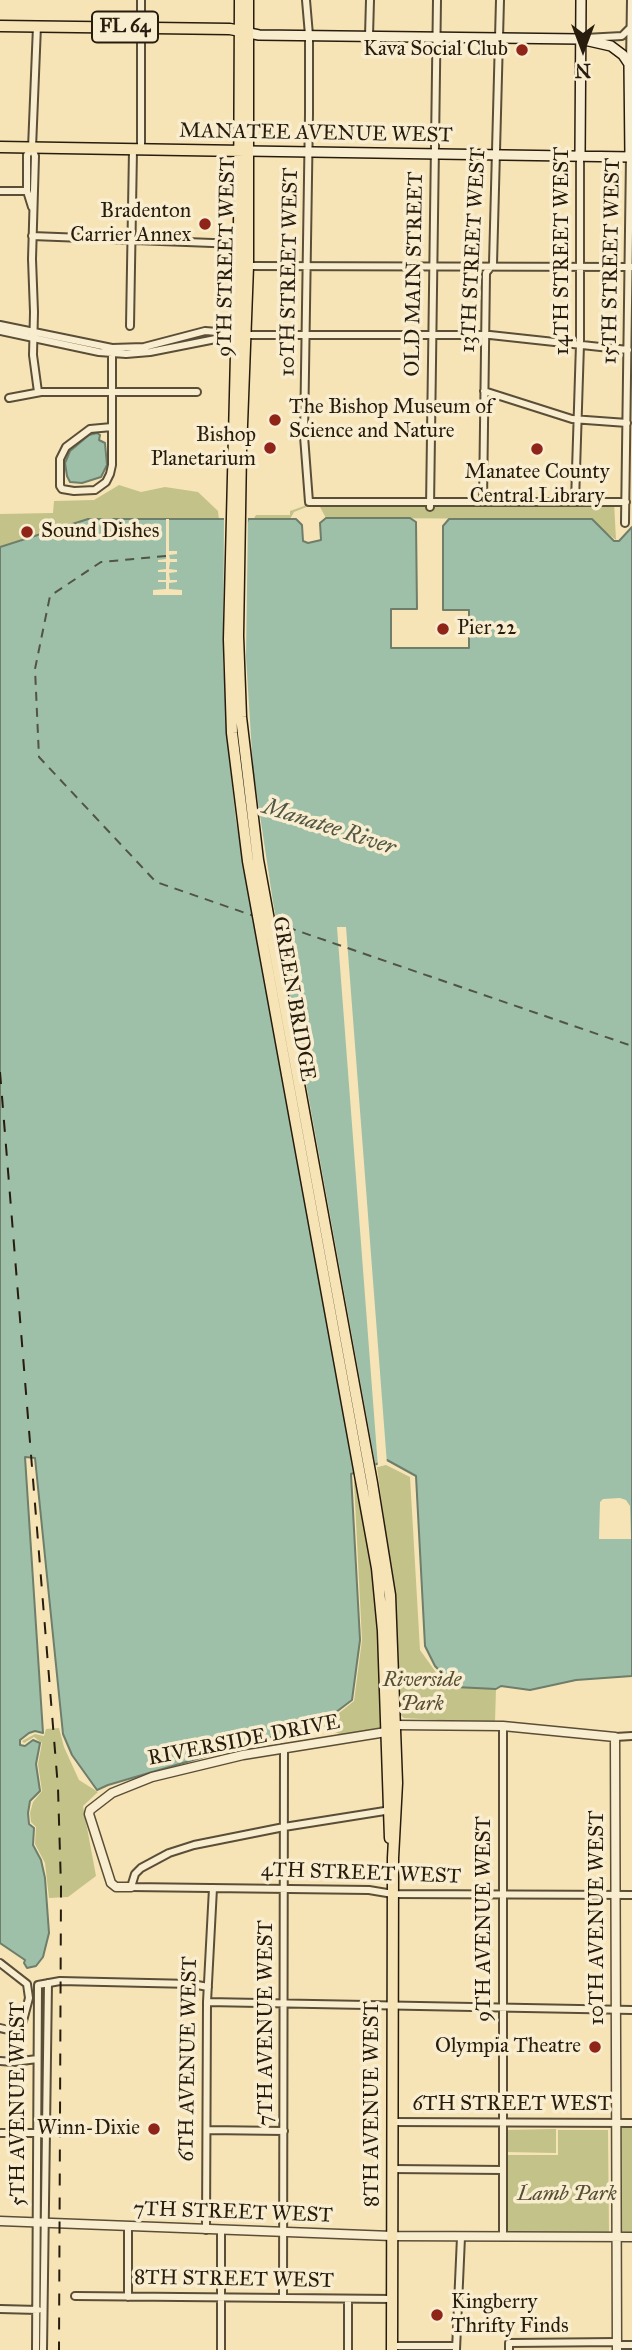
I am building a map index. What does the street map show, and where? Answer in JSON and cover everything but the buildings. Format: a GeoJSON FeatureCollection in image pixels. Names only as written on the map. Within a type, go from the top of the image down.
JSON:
{"type":"FeatureCollection","features":[{"type":"Feature","properties":{"kind":"main road","name":"9TH STREET WEST"},"geometry":{"type":"LineString","coordinates":[[240,0],[244,32]]}},
{"type":"Feature","properties":{"kind":"main road","name":"9TH STREET WEST"},"geometry":{"type":"LineString","coordinates":[[235,515],[241,335],[248,266],[243,204],[243,151],[244,32],[248,0]]}},
{"type":"Feature","properties":{"kind":"main road","name":"14TH STREET WEST"},"geometry":{"type":"LineString","coordinates":[[580,157],[581,0]]}},
{"type":"Feature","properties":{"kind":"main road","name":"FL 64"},"geometry":{"type":"LineString","coordinates":[[0,26],[230,29],[309,35],[580,38],[611,46]]}},
{"type":"Feature","properties":{"kind":"main road"},"geometry":{"type":"LineString","coordinates":[[611,46],[626,58],[630,76]]}},
{"type":"Feature","properties":{"kind":"main road","name":"15TH STREET WEST"},"geometry":{"type":"LineString","coordinates":[[630,76],[631,158]]}},
{"type":"Feature","properties":{"kind":"main road","name":"MANATEE AVENUE WEST"},"geometry":{"type":"LineString","coordinates":[[0,147],[631,158]]}},
{"type":"Feature","properties":{"kind":"main road","name":"9TH STREET WEST"},"geometry":{"type":"LineString","coordinates":[[241,335],[238,244],[243,204]]}},
{"type":"Feature","properties":{"kind":"main road"},"geometry":{"type":"LineString","coordinates":[[239,232],[242,238],[243,260],[248,266]]}},
{"type":"Feature","properties":{"kind":"main road","name":"GREEN BRIDGE"},"geometry":{"type":"LineString","coordinates":[[235,515],[241,717],[251,808],[367,1484]]}},
{"type":"Feature","properties":{"kind":"main road","name":"8TH AVENUE WEST"},"geometry":{"type":"LineString","coordinates":[[367,1484],[383,1631],[392,1810],[392,2348]]}},
{"type":"Feature","properties":{"kind":"main road","name":"8TH AVENUE WEST"},"geometry":{"type":"LineString","coordinates":[[367,1484],[390,1595],[397,1783],[392,1810]]}},
{"type":"Feature","properties":{"kind":"main road"},"geometry":{"type":"LineString","coordinates":[[383,1631],[388,1657],[389,1715],[395,1726]]}},
{"type":"Feature","properties":{"kind":"main road"},"geometry":{"type":"LineString","coordinates":[[386,1732],[391,1738],[392,1765],[397,1783]]}},
{"type":"Feature","properties":{"kind":"street"},"geometry":{"type":"LineString","coordinates":[[130,326],[141,0]]}},
{"type":"Feature","properties":{"kind":"street","name":"10TH STREET WEST"},"geometry":{"type":"LineString","coordinates":[[306,0],[309,35],[309,153],[304,436],[309,502],[430,505]]}},
{"type":"Feature","properties":{"kind":"street"},"geometry":{"type":"LineString","coordinates":[[369,36],[370,0]]}},
{"type":"Feature","properties":{"kind":"street","name":"OLD MAIN STREET"},"geometry":{"type":"LineString","coordinates":[[430,505],[437,0]]}},
{"type":"Feature","properties":{"kind":"street","name":"13TH STREET WEST"},"geometry":{"type":"LineString","coordinates":[[483,502],[486,273],[493,264],[500,0]]}},
{"type":"Feature","properties":{"kind":"street","name":"15TH STREET WEST"},"geometry":{"type":"LineString","coordinates":[[630,76],[631,0]]}},
{"type":"Feature","properties":{"kind":"street"},"geometry":{"type":"LineString","coordinates":[[580,38],[622,36],[627,33],[631,22]]}},
{"type":"Feature","properties":{"kind":"street"},"geometry":{"type":"LineString","coordinates":[[37,26],[32,236],[33,362],[38,392]]}},
{"type":"Feature","properties":{"kind":"street"},"geometry":{"type":"LineString","coordinates":[[611,46],[631,50]]}},
{"type":"Feature","properties":{"kind":"street"},"geometry":{"type":"LineString","coordinates":[[32,148],[27,155],[26,191],[32,207]]}},
{"type":"Feature","properties":{"kind":"street","name":"14TH STREET WEST"},"geometry":{"type":"LineString","coordinates":[[575,502],[576,434],[579,421],[580,157]]}},
{"type":"Feature","properties":{"kind":"street","name":"15TH STREET WEST"},"geometry":{"type":"LineString","coordinates":[[625,523],[629,477],[627,423],[630,376],[628,350],[631,158]]}},
{"type":"Feature","properties":{"kind":"street"},"geometry":{"type":"LineString","coordinates":[[0,191],[26,191]]}},
{"type":"Feature","properties":{"kind":"street"},"geometry":{"type":"LineString","coordinates":[[32,236],[238,244]]}},
{"type":"Feature","properties":{"kind":"street"},"geometry":{"type":"LineString","coordinates":[[248,266],[631,267]]}},
{"type":"Feature","properties":{"kind":"street"},"geometry":{"type":"LineString","coordinates":[[0,326],[112,351],[150,346],[205,331],[241,335],[307,336],[485,335],[628,350]]}},
{"type":"Feature","properties":{"kind":"street"},"geometry":{"type":"LineString","coordinates":[[0,331],[33,334]]}},
{"type":"Feature","properties":{"kind":"street"},"geometry":{"type":"LineString","coordinates":[[112,351],[112,392],[112,427],[112,469],[106,482],[98,489],[70,491],[61,488],[60,459],[65,447],[90,429],[112,427]]}},
{"type":"Feature","properties":{"kind":"street"},"geometry":{"type":"LineString","coordinates":[[484,391],[579,421],[627,423]]}},
{"type":"Feature","properties":{"kind":"street"},"geometry":{"type":"LineString","coordinates":[[9,398],[38,392],[197,392]]}},
{"type":"Feature","properties":{"kind":"street"},"geometry":{"type":"LineString","coordinates":[[430,505],[483,502],[626,502]]}},
{"type":"Feature","properties":{"kind":"street"},"geometry":{"type":"LineString","coordinates":[[395,1726],[503,1726],[615,1737],[632,1736]]}},
{"type":"Feature","properties":{"kind":"street","name":"9TH AVENUE WEST"},"geometry":{"type":"LineString","coordinates":[[503,1726],[503,2237]]}},
{"type":"Feature","properties":{"kind":"street","name":"RIVERSIDE DRIVE"},"geometry":{"type":"LineString","coordinates":[[131,1887],[116,1887],[111,1883],[89,1818],[90,1810],[119,1789],[152,1777],[243,1755],[386,1732]]}},
{"type":"Feature","properties":{"kind":"street","name":"10TH AVENUE WEST"},"geometry":{"type":"LineString","coordinates":[[615,1737],[617,2346]]}},
{"type":"Feature","properties":{"kind":"street","name":"7TH AVENUE WEST"},"geometry":{"type":"LineString","coordinates":[[283,2298],[284,1748]]}},
{"type":"Feature","properties":{"kind":"street"},"geometry":{"type":"LineString","coordinates":[[131,1887],[138,1872],[169,1853],[202,1843],[392,1810]]}},
{"type":"Feature","properties":{"kind":"street","name":"4TH STREET WEST"},"geometry":{"type":"LineString","coordinates":[[131,1887],[369,1889],[393,1894],[632,1895]]}},
{"type":"Feature","properties":{"kind":"street","name":"6TH AVENUE WEST"},"geometry":{"type":"LineString","coordinates":[[206,2230],[207,2002],[213,1888]]}},
{"type":"Feature","properties":{"kind":"street"},"geometry":{"type":"LineString","coordinates":[[0,1963],[26,1984],[33,1998],[18,2028],[13,2031],[0,2028]]}},
{"type":"Feature","properties":{"kind":"street"},"geometry":{"type":"LineString","coordinates":[[48,1983],[192,1984],[208,1987]]}},
{"type":"Feature","properties":{"kind":"street","name":"5TH AVENUE WEST"},"geometry":{"type":"LineString","coordinates":[[41,2222],[37,2133],[37,2023],[33,1998],[38,1985],[48,1983],[47,2133],[41,2222],[40,2310],[43,2350]]}},
{"type":"Feature","properties":{"kind":"street"},"geometry":{"type":"LineString","coordinates":[[207,2002],[632,2010]]}},
{"type":"Feature","properties":{"kind":"street"},"geometry":{"type":"LineString","coordinates":[[23,2021],[48,2023]]}},
{"type":"Feature","properties":{"kind":"street"},"geometry":{"type":"LineString","coordinates":[[0,2061],[37,2059]]}},
{"type":"Feature","properties":{"kind":"street","name":"6TH STREET WEST"},"geometry":{"type":"LineString","coordinates":[[392,2122],[632,2123]]}},
{"type":"Feature","properties":{"kind":"street"},"geometry":{"type":"LineString","coordinates":[[207,2130],[284,2131]]}},
{"type":"Feature","properties":{"kind":"street"},"geometry":{"type":"LineString","coordinates":[[0,2133],[47,2133]]}},
{"type":"Feature","properties":{"kind":"street"},"geometry":{"type":"LineString","coordinates":[[392,2169],[503,2170]]}},
{"type":"Feature","properties":{"kind":"street","name":"7TH STREET WEST"},"geometry":{"type":"LineString","coordinates":[[0,2221],[392,2236],[632,2237]]}},
{"type":"Feature","properties":{"kind":"street"},"geometry":{"type":"LineString","coordinates":[[128,2226],[128,2297]]}},
{"type":"Feature","properties":{"kind":"street"},"geometry":{"type":"LineString","coordinates":[[221,2230],[221,2350]]}},
{"type":"Feature","properties":{"kind":"street"},"geometry":{"type":"LineString","coordinates":[[392,2348],[456,2348],[460,2236]]}},
{"type":"Feature","properties":{"kind":"street","name":"8TH STREET WEST"},"geometry":{"type":"LineString","coordinates":[[75,2296],[392,2299]]}},
{"type":"Feature","properties":{"kind":"street"},"geometry":{"type":"LineString","coordinates":[[348,2299],[348,2350]]}},
{"type":"Feature","properties":{"kind":"street"},"geometry":{"type":"LineString","coordinates":[[0,2309],[40,2310]]}},
{"type":"Feature","properties":{"kind":"street","name":"5TH AVENUE WEST"},"geometry":{"type":"LineString","coordinates":[[36,2350],[40,2310]]}},
{"type":"Feature","properties":{"kind":"street"},"geometry":{"type":"LineString","coordinates":[[509,2346],[632,2345]]}},
{"type":"Feature","properties":{"kind":"green space"},"geometry":{"type":"Polygon","coordinates":[[[119,485],[141,492],[165,487],[198,492],[218,511],[219,520],[252,521],[256,515],[290,515],[290,511],[310,504],[614,502],[616,540],[589,519],[326,518],[320,507],[309,506],[294,512],[290,519],[259,519],[254,535],[215,519],[88,519],[0,547],[0,514],[53,513],[54,501],[94,500],[119,485]]]}},
{"type":"Feature","properties":{"kind":"green space","name":"Riverside Park"},"geometry":{"type":"Polygon","coordinates":[[[386,1465],[410,1477],[420,1650],[445,1685],[496,1688],[495,1723],[404,1718],[399,1714],[392,1580],[377,1467],[386,1465]]]}},
{"type":"Feature","properties":{"kind":"green space"},"geometry":{"type":"Polygon","coordinates":[[[358,1481],[378,1598],[383,1729],[343,1736],[323,1726],[354,1701],[362,1640],[354,1482],[358,1481]]]}},
{"type":"Feature","properties":{"kind":"green space"},"geometry":{"type":"Polygon","coordinates":[[[59,1728],[64,1747],[79,1780],[98,1792],[83,1806],[96,1876],[68,1897],[49,1898],[45,1863],[35,1844],[36,1827],[31,1822],[30,1813],[33,1802],[42,1791],[38,1764],[42,1743],[34,1737],[24,1743],[22,1741],[35,1734],[44,1736],[46,1729],[59,1728]]]}},
{"type":"Feature","properties":{"kind":"green space"},"geometry":{"type":"Polygon","coordinates":[[[632,2127],[632,2235],[618,2235],[619,2128],[632,2127]]]}},
{"type":"Feature","properties":{"kind":"green space"},"geometry":{"type":"Polygon","coordinates":[[[556,2129],[556,2153],[506,2152],[506,2130],[556,2129]]]}},
{"type":"Feature","properties":{"kind":"green space","name":"Lamb Park"},"geometry":{"type":"Polygon","coordinates":[[[558,2130],[608,2130],[609,2234],[505,2235],[506,2155],[558,2155],[558,2130]]]}},
{"type":"Feature","properties":{"kind":"water"},"geometry":{"type":"Polygon","coordinates":[[[89,435],[100,435],[99,440],[105,443],[107,465],[101,477],[82,483],[70,482],[65,463],[70,451],[89,435]]]}},
{"type":"Feature","properties":{"kind":"water","name":"Manatee River"},"geometry":{"type":"Polygon","coordinates":[[[326,518],[410,518],[416,522],[417,609],[391,609],[391,648],[469,648],[469,610],[443,610],[443,526],[449,519],[592,519],[614,541],[619,541],[632,527],[632,1676],[576,1680],[530,1690],[501,1686],[496,1689],[455,1687],[435,1666],[425,1646],[416,1476],[387,1460],[351,1474],[360,1640],[352,1700],[323,1722],[97,1790],[72,1755],[63,1734],[35,1458],[25,1457],[43,1733],[29,1733],[20,1740],[20,1745],[25,1746],[33,1740],[40,1743],[36,1764],[40,1791],[30,1801],[28,1813],[29,1824],[34,1828],[33,1845],[41,1860],[45,1878],[49,1933],[43,1957],[36,1966],[27,1968],[25,1960],[0,1943],[0,547],[88,519],[225,519],[246,526],[248,519],[296,519],[302,525],[303,541],[308,543],[321,540],[320,523],[326,518]]]}},
{"type":"Feature","properties":{"kind":"pier"},"geometry":{"type":"Polygon","coordinates":[[[224,516],[243,523],[248,516],[246,657],[253,769],[273,902],[376,1468],[355,1476],[355,1479],[236,821],[228,748],[223,659],[224,516]]]}},
{"type":"Feature","properties":{"kind":"pier"},"geometry":{"type":"Polygon","coordinates":[[[166,519],[169,519],[169,551],[177,551],[177,554],[169,555],[170,559],[177,559],[177,562],[170,562],[169,569],[177,572],[169,573],[170,580],[177,582],[169,583],[169,589],[182,590],[182,595],[153,595],[153,590],[166,589],[166,582],[158,580],[166,580],[166,572],[158,570],[166,569],[166,562],[158,560],[166,559],[166,519]]]}},
{"type":"Feature","properties":{"kind":"pier"},"geometry":{"type":"Polygon","coordinates":[[[337,927],[346,927],[387,1464],[378,1467],[337,927]]]}},
{"type":"Feature","properties":{"kind":"pier"},"geometry":{"type":"Polygon","coordinates":[[[603,1499],[626,1500],[630,1506],[631,1539],[599,1539],[600,1502],[603,1499]]]}},
{"type":"Feature","properties":{"kind":"ferry route"},"geometry":{"type":"LineString","coordinates":[[166,556],[101,562],[50,596],[35,669],[39,757],[156,882],[254,916]]}},
{"type":"Feature","properties":{"kind":"ferry route"},"geometry":{"type":"LineString","coordinates":[[272,922],[632,1046]]}},
{"type":"Feature","properties":{"kind":"railway"},"geometry":{"type":"LineString","coordinates":[[0,1072],[58,1788],[61,1887],[59,2350]]}},
{"type":"Feature","properties":{"kind":"place","name":"Kava Social Club"},"geometry":{"type":"Point","coordinates":[522,50]}},
{"type":"Feature","properties":{"kind":"place","name":"Bradenton Carrier Annex"},"geometry":{"type":"Point","coordinates":[205,224]}},
{"type":"Feature","properties":{"kind":"place","name":"The Bishop Museum of Science and Nature"},"geometry":{"type":"Point","coordinates":[275,420]}},
{"type":"Feature","properties":{"kind":"place","name":"Bishop Planetarium"},"geometry":{"type":"Point","coordinates":[270,448]}},
{"type":"Feature","properties":{"kind":"place","name":"Manatee County Central Library"},"geometry":{"type":"Point","coordinates":[537,449]}},
{"type":"Feature","properties":{"kind":"place","name":"Sound Dishes"},"geometry":{"type":"Point","coordinates":[27,532]}},
{"type":"Feature","properties":{"kind":"place","name":"Pier 22"},"geometry":{"type":"Point","coordinates":[443,629]}},
{"type":"Feature","properties":{"kind":"place","name":"Olympia Theatre"},"geometry":{"type":"Point","coordinates":[595,2047]}},
{"type":"Feature","properties":{"kind":"place","name":"Winn-Dixie"},"geometry":{"type":"Point","coordinates":[154,2129]}},
{"type":"Feature","properties":{"kind":"place","name":"Kingberry Thrifty Finds"},"geometry":{"type":"Point","coordinates":[437,2315]}}]}
